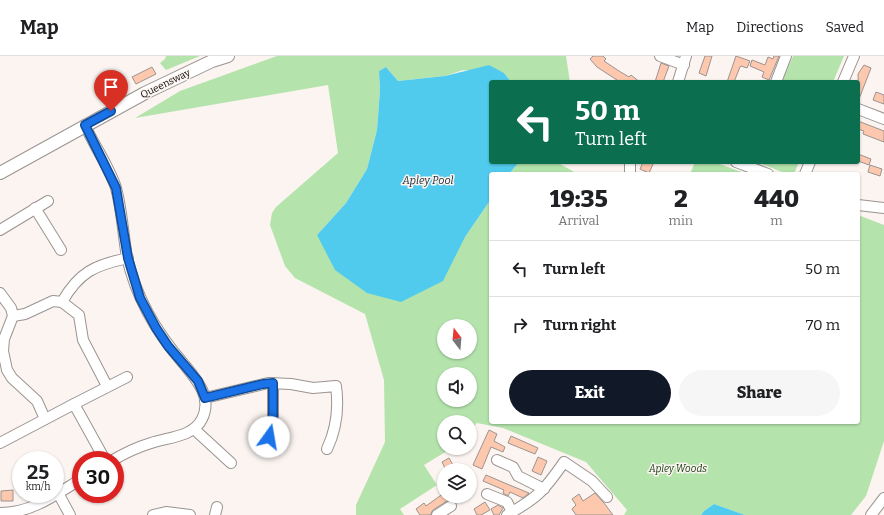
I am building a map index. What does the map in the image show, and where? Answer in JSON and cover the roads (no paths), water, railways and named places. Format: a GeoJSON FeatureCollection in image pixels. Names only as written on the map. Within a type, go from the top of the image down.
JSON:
{"type":"FeatureCollection","features":[{"type":"Feature","properties":{"kind":"main road","name":"Queensway"},"geometry":{"type":"LineString","coordinates":[[0,173],[145,92],[212,61],[228,56]]}},
{"type":"Feature","properties":{"kind":"street"},"geometry":{"type":"LineString","coordinates":[[660,56],[685,61],[679,80]]}},
{"type":"Feature","properties":{"kind":"street"},"geometry":{"type":"LineString","coordinates":[[777,80],[786,56]]}},
{"type":"Feature","properties":{"kind":"street"},"geometry":{"type":"LineString","coordinates":[[844,80],[854,56]]}},
{"type":"Feature","properties":{"kind":"street"},"geometry":{"type":"LineString","coordinates":[[860,110],[884,119]]}},
{"type":"Feature","properties":{"kind":"street"},"geometry":{"type":"LineString","coordinates":[[85,125],[116,188],[128,258],[137,289],[151,320],[165,341],[198,381],[205,398],[206,410],[199,424],[194,429],[182,435],[151,443],[124,455]]}},
{"type":"Feature","properties":{"kind":"street"},"geometry":{"type":"LineString","coordinates":[[743,164],[763,172]]}},
{"type":"Feature","properties":{"kind":"street"},"geometry":{"type":"LineString","coordinates":[[0,230],[48,200]]}},
{"type":"Feature","properties":{"kind":"street"},"geometry":{"type":"LineString","coordinates":[[860,205],[884,208]]}},
{"type":"Feature","properties":{"kind":"street"},"geometry":{"type":"LineString","coordinates":[[35,208],[61,250]]}},
{"type":"Feature","properties":{"kind":"street"},"geometry":{"type":"LineString","coordinates":[[62,302],[71,286],[87,272],[103,264],[128,258]]}},
{"type":"Feature","properties":{"kind":"street"},"geometry":{"type":"LineString","coordinates":[[0,293],[11,308],[12,316],[4,339],[3,351],[7,370],[12,378],[36,401],[45,419]]}},
{"type":"Feature","properties":{"kind":"street"},"geometry":{"type":"LineString","coordinates":[[12,316],[25,314],[53,300],[62,302],[78,315],[83,340],[107,386]]}},
{"type":"Feature","properties":{"kind":"street"},"geometry":{"type":"LineString","coordinates":[[0,443],[127,376]]}},
{"type":"Feature","properties":{"kind":"street"},"geometry":{"type":"LineString","coordinates":[[205,398],[273,383],[313,388],[336,386],[338,404],[337,416],[327,449]]}},
{"type":"Feature","properties":{"kind":"street"},"geometry":{"type":"LineString","coordinates":[[266,445],[273,416],[273,383]]}},
{"type":"Feature","properties":{"kind":"street"},"geometry":{"type":"LineString","coordinates":[[74,404],[100,451]]}},
{"type":"Feature","properties":{"kind":"street"},"geometry":{"type":"LineString","coordinates":[[194,429],[231,463]]}},
{"type":"Feature","properties":{"kind":"street"},"geometry":{"type":"LineString","coordinates":[[496,460],[513,467],[518,476],[544,489]]}},
{"type":"Feature","properties":{"kind":"street"},"geometry":{"type":"LineString","coordinates":[[487,494],[507,502],[510,513],[531,502],[551,482],[564,462],[592,481],[608,497]]}},
{"type":"Feature","properties":{"kind":"street"},"geometry":{"type":"LineString","coordinates":[[0,514],[15,513],[29,509],[40,503]]}},
{"type":"Feature","properties":{"kind":"street"},"geometry":{"type":"LineString","coordinates":[[63,503],[70,515]]}},
{"type":"Feature","properties":{"kind":"street"},"geometry":{"type":"LineString","coordinates":[[871,515],[883,505]]}},
{"type":"Feature","properties":{"kind":"street"},"geometry":{"type":"LineString","coordinates":[[439,514],[450,506]]}},
{"type":"Feature","properties":{"kind":"street"},"geometry":{"type":"LineString","coordinates":[[153,515],[166,512],[190,515]]}},
{"type":"Feature","properties":{"kind":"water","name":"Apley Pool"},"geometry":{"type":"Polygon","coordinates":[[[489,65],[504,73],[509,80],[489,80],[489,164],[517,164],[511,172],[489,172],[489,202],[465,237],[443,281],[401,302],[367,293],[335,270],[317,235],[346,203],[367,169],[377,130],[380,90],[379,71],[386,67],[398,81],[445,76],[489,65]]]}},
{"type":"Feature","properties":{"kind":"water"},"geometry":{"type":"Polygon","coordinates":[[[714,504],[745,515],[701,515],[714,504]]]}},
{"type":"Feature","properties":{"kind":"park label","name":"Apley Woods"},"geometry":{"type":"Point","coordinates":[678,468]}}]}
